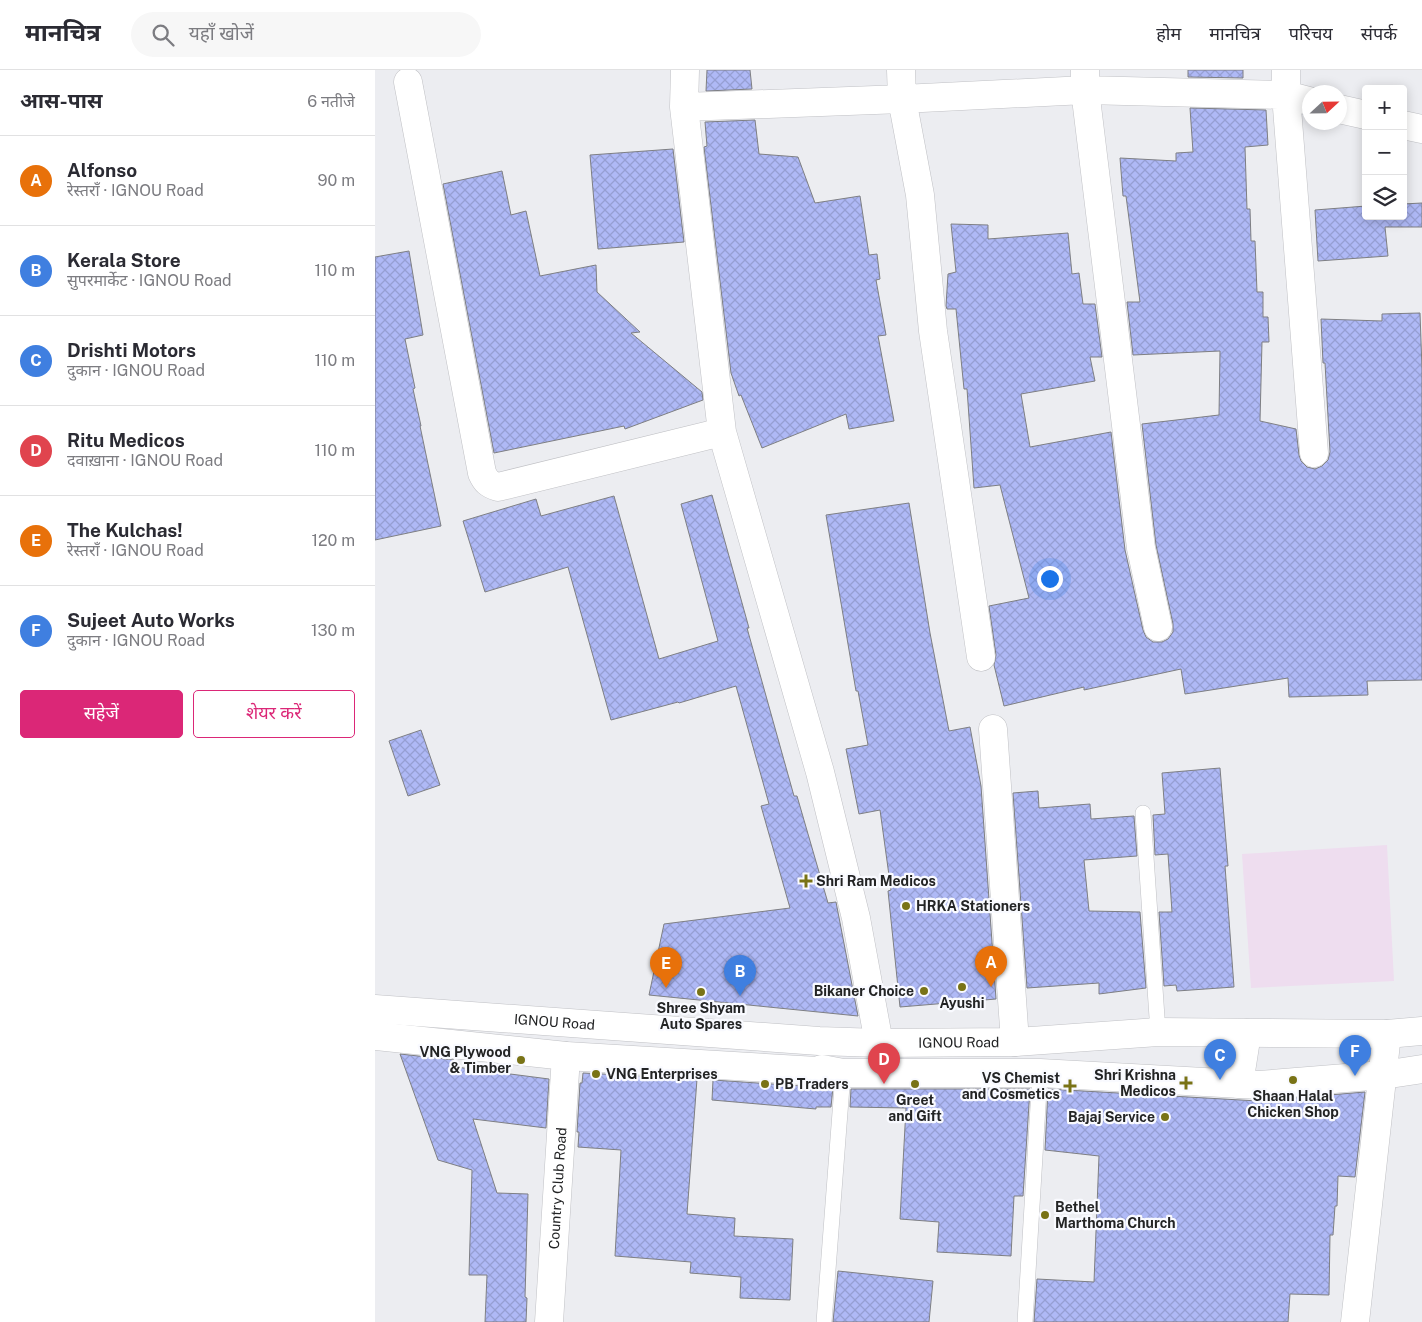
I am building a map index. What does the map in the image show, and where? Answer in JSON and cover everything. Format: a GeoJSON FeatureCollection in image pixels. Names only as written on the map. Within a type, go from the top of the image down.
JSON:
{"type":"FeatureCollection","features":[{"type":"Feature","properties":{"kind":"street"},"geometry":{"type":"LineString","coordinates":[[685,70],[684,107],[722,432],[820,772],[856,918],[879,1043]]}},
{"type":"Feature","properties":{"kind":"street"},"geometry":{"type":"LineString","coordinates":[[901,70],[902,99],[920,195],[933,331],[981,657]]}},
{"type":"Feature","properties":{"kind":"street"},"geometry":{"type":"LineString","coordinates":[[684,107],[902,99],[1085,80],[1294,89],[1314,453]]}},
{"type":"Feature","properties":{"kind":"street"},"geometry":{"type":"LineString","coordinates":[[1085,80],[1141,548],[1157,627]]}},
{"type":"Feature","properties":{"kind":"street"},"geometry":{"type":"LineString","coordinates":[[408,82],[482,473],[489,484],[498,487],[722,432]]}},
{"type":"Feature","properties":{"kind":"street"},"geometry":{"type":"LineString","coordinates":[[1347,111],[1362,114]]}},
{"type":"Feature","properties":{"kind":"street"},"geometry":{"type":"LineString","coordinates":[[1407,126],[1422,129]]}},
{"type":"Feature","properties":{"kind":"street"},"geometry":{"type":"LineString","coordinates":[[993,729],[1015,1042]]}},
{"type":"Feature","properties":{"kind":"street","name":"IGNOU Road"},"geometry":{"type":"LineString","coordinates":[[375,1009],[809,1040],[879,1043],[1015,1042],[1158,1032],[1387,1034],[1422,1031]]}},
{"type":"Feature","properties":{"kind":"street"},"geometry":{"type":"LineString","coordinates":[[1239,1084],[1247,1033]]}},
{"type":"Feature","properties":{"kind":"street"},"geometry":{"type":"LineString","coordinates":[[1355,1322],[1387,1034]]}},
{"type":"Feature","properties":{"kind":"street"},"geometry":{"type":"LineString","coordinates":[[375,1036],[565,1056],[817,1071],[822,1069],[843,1074],[1040,1073],[1259,1085],[1422,1070]]}},
{"type":"Feature","properties":{"kind":"street","name":"Country Club Road"},"geometry":{"type":"LineString","coordinates":[[549,1322],[565,1056]]}},
{"type":"Feature","properties":{"kind":"lane"},"geometry":{"type":"LineString","coordinates":[[1143,813],[1158,1032]]}},
{"type":"Feature","properties":{"kind":"lane"},"geometry":{"type":"LineString","coordinates":[[1025,1322],[1040,1073]]}},
{"type":"Feature","properties":{"kind":"lane"},"geometry":{"type":"LineString","coordinates":[[824,1322],[843,1074]]}},
{"type":"Feature","properties":{"kind":"shaded area"},"geometry":{"type":"Polygon","coordinates":[[[1387,845],[1394,981],[1251,988],[1242,854],[1387,845]]]}},
{"type":"Feature","properties":{"kind":"building"},"geometry":{"type":"Polygon","coordinates":[[[707,70],[750,70],[752,89],[706,91],[707,70]]]}},
{"type":"Feature","properties":{"kind":"building"},"geometry":{"type":"Polygon","coordinates":[[[1188,70],[1243,70],[1243,78],[1188,77],[1188,70]]]}},
{"type":"Feature","properties":{"kind":"building"},"geometry":{"type":"Polygon","coordinates":[[[1190,108],[1266,110],[1268,145],[1245,147],[1247,209],[1250,209],[1251,241],[1255,241],[1257,292],[1263,292],[1263,317],[1268,317],[1269,342],[1262,342],[1260,421],[1296,429],[1299,455],[1301,461],[1307,467],[1315,469],[1322,466],[1328,460],[1330,452],[1321,319],[1382,321],[1382,314],[1420,313],[1422,369],[1422,680],[1367,681],[1368,695],[1289,697],[1288,678],[1185,694],[1181,669],[1084,690],[1084,687],[1004,706],[994,665],[996,655],[989,606],[1029,598],[1000,485],[974,488],[967,389],[964,389],[956,309],[947,309],[946,306],[948,274],[956,272],[951,224],[988,225],[988,239],[1068,233],[1072,274],[1079,273],[1083,304],[1095,304],[1102,357],[1090,357],[1095,381],[1021,394],[1030,447],[1111,432],[1125,550],[1143,630],[1146,637],[1153,642],[1162,642],[1168,639],[1173,632],[1173,624],[1156,545],[1142,424],[1219,415],[1220,351],[1133,355],[1127,302],[1140,302],[1126,196],[1123,196],[1120,158],[1176,161],[1176,153],[1193,152],[1190,108]]]}},
{"type":"Feature","properties":{"kind":"building"},"geometry":{"type":"Polygon","coordinates":[[[755,120],[759,154],[798,157],[815,203],[860,196],[869,255],[877,254],[880,279],[876,280],[886,335],[878,336],[894,421],[849,429],[846,414],[762,448],[731,373],[704,147],[707,146],[705,122],[755,120]]]}},
{"type":"Feature","properties":{"kind":"building"},"geometry":{"type":"Polygon","coordinates":[[[673,149],[684,242],[598,249],[590,155],[673,149]]]}},
{"type":"Feature","properties":{"kind":"building"},"geometry":{"type":"Polygon","coordinates":[[[502,171],[511,215],[526,211],[540,276],[596,265],[597,292],[640,332],[631,333],[702,392],[703,400],[625,429],[624,426],[494,453],[443,184],[502,171]]]}},
{"type":"Feature","properties":{"kind":"building"},"geometry":{"type":"Polygon","coordinates":[[[1422,203],[1422,227],[1385,227],[1388,256],[1318,261],[1315,210],[1362,206],[1362,220],[1407,220],[1407,204],[1422,203]]]}},
{"type":"Feature","properties":{"kind":"building"},"geometry":{"type":"Polygon","coordinates":[[[409,251],[423,335],[405,339],[415,388],[413,389],[420,426],[441,526],[375,540],[375,257],[409,251]]]}},
{"type":"Feature","properties":{"kind":"building"},"geometry":{"type":"Polygon","coordinates":[[[712,495],[794,796],[797,796],[828,903],[836,902],[858,1016],[649,995],[664,924],[790,908],[761,806],[769,804],[736,686],[611,720],[568,567],[485,592],[463,521],[536,499],[541,516],[614,496],[659,659],[718,641],[681,504],[712,495]]]}},
{"type":"Feature","properties":{"kind":"building"},"geometry":{"type":"Polygon","coordinates":[[[909,503],[930,633],[949,731],[970,727],[981,786],[996,999],[900,1007],[888,891],[891,890],[880,810],[859,814],[846,749],[868,745],[858,691],[856,691],[826,515],[909,503]]]}},
{"type":"Feature","properties":{"kind":"building"},"geometry":{"type":"Polygon","coordinates":[[[421,730],[440,785],[408,796],[389,741],[421,730]]]}},
{"type":"Feature","properties":{"kind":"building"},"geometry":{"type":"Polygon","coordinates":[[[1220,768],[1228,866],[1225,866],[1234,987],[1177,991],[1176,985],[1164,986],[1159,912],[1172,912],[1168,854],[1155,855],[1153,815],[1165,814],[1162,773],[1220,768]]]}},
{"type":"Feature","properties":{"kind":"building"},"geometry":{"type":"Polygon","coordinates":[[[1038,791],[1039,808],[1090,804],[1091,819],[1134,816],[1137,856],[1084,860],[1089,911],[1140,912],[1146,988],[1099,994],[1099,983],[1027,988],[1013,793],[1038,791]]]}},
{"type":"Feature","properties":{"kind":"building"},"geometry":{"type":"Polygon","coordinates":[[[400,1054],[454,1060],[456,1067],[549,1079],[546,1128],[473,1119],[497,1193],[528,1194],[526,1322],[485,1322],[487,1275],[469,1275],[472,1170],[438,1160],[400,1054]]]}},
{"type":"Feature","properties":{"kind":"building"},"geometry":{"type":"Polygon","coordinates":[[[583,1073],[697,1079],[687,1214],[735,1218],[734,1236],[793,1239],[790,1300],[740,1298],[741,1277],[690,1273],[691,1262],[615,1256],[621,1150],[578,1147],[580,1083],[582,1083],[583,1073]]]}},
{"type":"Feature","properties":{"kind":"building"},"geometry":{"type":"Polygon","coordinates":[[[713,1080],[833,1087],[831,1107],[816,1107],[816,1109],[712,1100],[713,1080]]]}},
{"type":"Feature","properties":{"kind":"building"},"geometry":{"type":"Polygon","coordinates":[[[851,1089],[1030,1089],[1023,1196],[1014,1196],[1011,1256],[937,1252],[939,1222],[900,1219],[906,1108],[850,1107],[851,1089]]]}},
{"type":"Feature","properties":{"kind":"building"},"geometry":{"type":"Polygon","coordinates":[[[1048,1089],[1258,1101],[1365,1092],[1355,1177],[1338,1176],[1337,1206],[1335,1206],[1333,1235],[1330,1235],[1329,1295],[1290,1294],[1288,1322],[1034,1322],[1037,1279],[1094,1282],[1099,1156],[1045,1150],[1048,1089]]]}},
{"type":"Feature","properties":{"kind":"building"},"geometry":{"type":"Polygon","coordinates":[[[838,1271],[933,1281],[929,1322],[833,1322],[838,1271]]]}},
{"type":"Feature","properties":{"kind":"place","name":"Shri Ram Medicos"},"geometry":{"type":"Point","coordinates":[806,881]}},
{"type":"Feature","properties":{"kind":"place","name":"HRKA Stationers"},"geometry":{"type":"Point","coordinates":[906,906]}},
{"type":"Feature","properties":{"kind":"place","name":"Ayushi"},"geometry":{"type":"Point","coordinates":[962,987]}},
{"type":"Feature","properties":{"kind":"place","name":"Alfonso"},"geometry":{"type":"Point","coordinates":[991,987]}},
{"type":"Feature","properties":{"kind":"place","name":"The Kulchas!"},"geometry":{"type":"Point","coordinates":[666,988]}},
{"type":"Feature","properties":{"kind":"place","name":"Bikaner Choice"},"geometry":{"type":"Point","coordinates":[924,991]}},
{"type":"Feature","properties":{"kind":"place","name":"Shree Shyam Auto Spares"},"geometry":{"type":"Point","coordinates":[701,992]}},
{"type":"Feature","properties":{"kind":"place","name":"Kerala Store"},"geometry":{"type":"Point","coordinates":[740,996]}},
{"type":"Feature","properties":{"kind":"place","name":"VNG Plywood & Timber"},"geometry":{"type":"Point","coordinates":[521,1060]}},
{"type":"Feature","properties":{"kind":"place","name":"VNG Enterprises"},"geometry":{"type":"Point","coordinates":[596,1074]}},
{"type":"Feature","properties":{"kind":"place","name":"Sujeet Auto Works"},"geometry":{"type":"Point","coordinates":[1355,1076]}},
{"type":"Feature","properties":{"kind":"place","name":"Drishti Motors"},"geometry":{"type":"Point","coordinates":[1220,1080]}},
{"type":"Feature","properties":{"kind":"place","name":"Shaan Halal Chicken Shop"},"geometry":{"type":"Point","coordinates":[1293,1080]}},
{"type":"Feature","properties":{"kind":"place","name":"Shri Krishna Medicos"},"geometry":{"type":"Point","coordinates":[1186,1083]}},
{"type":"Feature","properties":{"kind":"place","name":"PB Traders"},"geometry":{"type":"Point","coordinates":[765,1084]}},
{"type":"Feature","properties":{"kind":"place","name":"Ritu Medicos"},"geometry":{"type":"Point","coordinates":[884,1084]}},
{"type":"Feature","properties":{"kind":"place","name":"Greet and Gift"},"geometry":{"type":"Point","coordinates":[915,1084]}},
{"type":"Feature","properties":{"kind":"place","name":"VS Chemist and Cosmetics"},"geometry":{"type":"Point","coordinates":[1070,1086]}},
{"type":"Feature","properties":{"kind":"place","name":"Bajaj Service"},"geometry":{"type":"Point","coordinates":[1165,1117]}},
{"type":"Feature","properties":{"kind":"place","name":"Bethel Marthoma Church"},"geometry":{"type":"Point","coordinates":[1045,1215]}}]}
